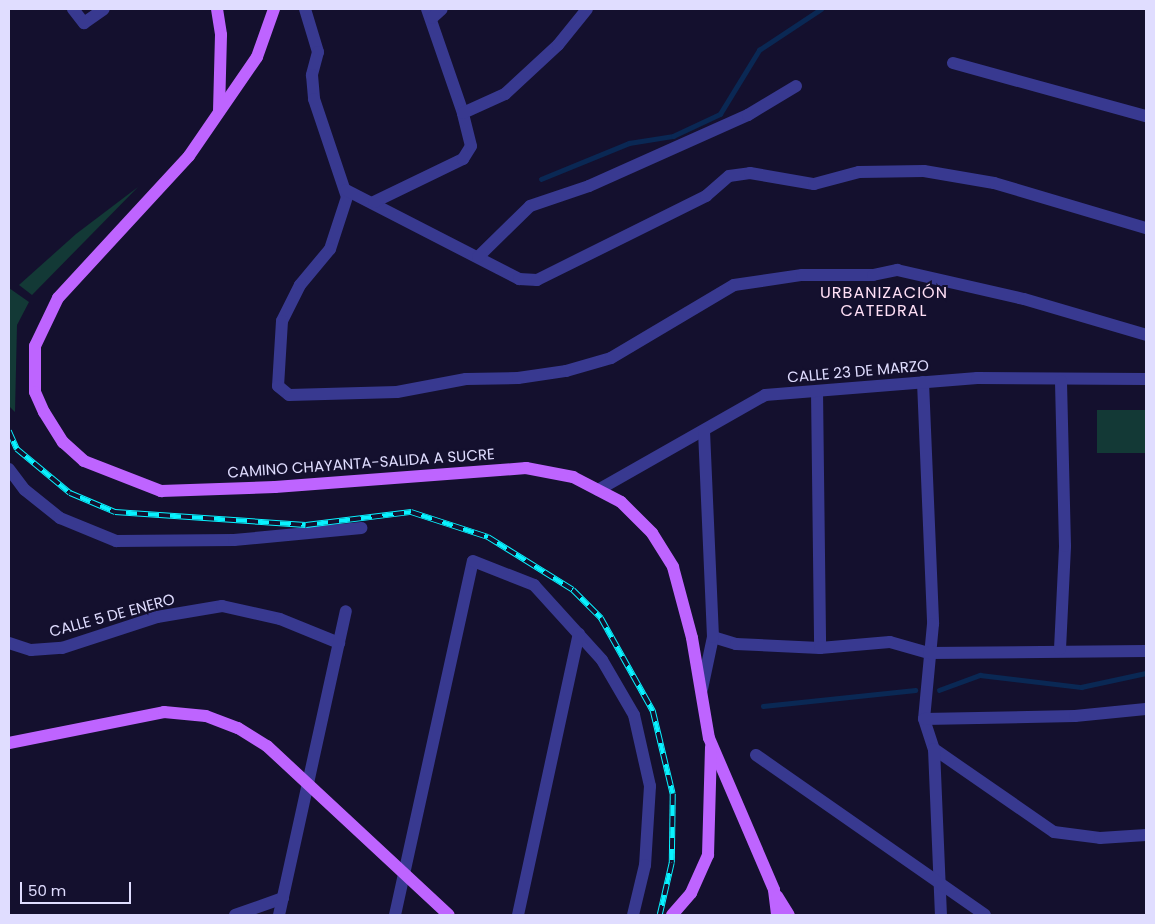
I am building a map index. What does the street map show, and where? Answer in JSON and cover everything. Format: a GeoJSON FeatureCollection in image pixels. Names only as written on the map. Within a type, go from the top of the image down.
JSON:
{"type":"FeatureCollection","features":[{"type":"Feature","properties":{"kind":"main road"},"geometry":{"type":"LineString","coordinates":[[217,9],[221,36],[218,111]]}},
{"type":"Feature","properties":{"kind":"main road","name":"CAMINO CHAYANTA-SALIDA A SUCRE"},"geometry":{"type":"LineString","coordinates":[[274,9],[257,57],[218,111],[189,156],[58,298],[43,326],[35,346],[35,392],[62,442],[84,461],[109,474],[161,491],[285,487],[526,468],[558,473],[598,490],[639,518],[673,567],[702,689],[708,738],[774,890],[777,915]]}},
{"type":"Feature","properties":{"kind":"main road"},"geometry":{"type":"LineString","coordinates":[[9,743],[164,712],[206,716],[267,746],[449,915]]}},
{"type":"Feature","properties":{"kind":"main road"},"geometry":{"type":"LineString","coordinates":[[672,915],[691,893],[708,855],[708,738]]}},
{"type":"Feature","properties":{"kind":"main road"},"geometry":{"type":"LineString","coordinates":[[774,890],[789,915]]}},
{"type":"Feature","properties":{"kind":"street"},"geometry":{"type":"LineString","coordinates":[[73,9],[84,23],[104,9]]}},
{"type":"Feature","properties":{"kind":"street"},"geometry":{"type":"LineString","coordinates":[[305,9],[318,52],[312,75],[314,99],[346,190],[345,211],[330,249],[295,293],[282,321],[278,386],[297,398],[397,392],[466,379],[518,378],[566,371],[611,358],[734,285],[802,275],[873,275],[897,270],[1024,299],[1146,334]]}},
{"type":"Feature","properties":{"kind":"street"},"geometry":{"type":"LineString","coordinates":[[374,202],[463,159],[471,146],[463,113],[430,14],[442,9]]}},
{"type":"Feature","properties":{"kind":"street"},"geometry":{"type":"LineString","coordinates":[[463,113],[505,94],[558,45],[587,9]]}},
{"type":"Feature","properties":{"kind":"street"},"geometry":{"type":"LineString","coordinates":[[953,63],[1146,116]]}},
{"type":"Feature","properties":{"kind":"street"},"geometry":{"type":"LineString","coordinates":[[478,257],[530,206],[590,186],[748,115],[796,86]]}},
{"type":"Feature","properties":{"kind":"street"},"geometry":{"type":"LineString","coordinates":[[346,190],[374,202],[519,279],[537,280],[706,196],[730,176],[750,173],[814,184],[859,172],[924,171],[994,183],[1146,228]]}},
{"type":"Feature","properties":{"kind":"street","name":"CALLE 23 DE MARZO"},"geometry":{"type":"LineString","coordinates":[[598,490],[765,395],[977,378],[1061,381],[1146,379]]}},
{"type":"Feature","properties":{"kind":"street"},"geometry":{"type":"LineString","coordinates":[[1060,650],[1065,546],[1061,381]]}},
{"type":"Feature","properties":{"kind":"street"},"geometry":{"type":"LineString","coordinates":[[923,382],[933,624],[924,719],[934,749],[941,915]]}},
{"type":"Feature","properties":{"kind":"street"},"geometry":{"type":"LineString","coordinates":[[817,391],[820,648]]}},
{"type":"Feature","properties":{"kind":"street"},"geometry":{"type":"LineString","coordinates":[[702,689],[713,637],[704,431]]}},
{"type":"Feature","properties":{"kind":"street"},"geometry":{"type":"LineString","coordinates":[[9,469],[24,490],[60,518],[116,541],[234,540],[361,528]]}},
{"type":"Feature","properties":{"kind":"street"},"geometry":{"type":"LineString","coordinates":[[395,915],[473,560],[534,585],[602,660],[634,715],[650,786],[645,865],[633,915]]}},
{"type":"Feature","properties":{"kind":"street","name":"CALLE 5 DE ENERO"},"geometry":{"type":"LineString","coordinates":[[9,643],[31,650],[62,648],[157,617],[222,606],[280,619],[338,643]]}},
{"type":"Feature","properties":{"kind":"street"},"geometry":{"type":"LineString","coordinates":[[279,915],[346,611]]}},
{"type":"Feature","properties":{"kind":"street"},"geometry":{"type":"LineString","coordinates":[[518,915],[579,634]]}},
{"type":"Feature","properties":{"kind":"street"},"geometry":{"type":"LineString","coordinates":[[713,637],[736,644],[820,648],[890,642],[929,653],[1060,650],[1146,651]]}},
{"type":"Feature","properties":{"kind":"street"},"geometry":{"type":"LineString","coordinates":[[924,719],[1075,716],[1146,709]]}},
{"type":"Feature","properties":{"kind":"street"},"geometry":{"type":"LineString","coordinates":[[934,749],[1054,832],[1100,838],[1146,836]]}},
{"type":"Feature","properties":{"kind":"street"},"geometry":{"type":"LineString","coordinates":[[756,755],[985,915]]}},
{"type":"Feature","properties":{"kind":"street"},"geometry":{"type":"LineString","coordinates":[[235,915],[283,898]]}},
{"type":"Feature","properties":{"kind":"green space"},"geometry":{"type":"Polygon","coordinates":[[[138,187],[32,295],[19,285],[76,234],[138,187]]]}},
{"type":"Feature","properties":{"kind":"green space"},"geometry":{"type":"Polygon","coordinates":[[[9,288],[29,302],[17,325],[15,412],[9,406],[9,288]]]}},
{"type":"Feature","properties":{"kind":"green space"},"geometry":{"type":"Polygon","coordinates":[[[1097,410],[1146,410],[1146,453],[1097,453],[1097,410]]]}},
{"type":"Feature","properties":{"kind":"waterway"},"geometry":{"type":"LineString","coordinates":[[541,179],[629,143],[673,136],[720,114],[759,50],[821,9]]}},
{"type":"Feature","properties":{"kind":"waterway"},"geometry":{"type":"LineString","coordinates":[[939,690],[980,675],[1081,687],[1146,673]]}},
{"type":"Feature","properties":{"kind":"waterway"},"geometry":{"type":"LineString","coordinates":[[763,706],[915,690]]}},
{"type":"Feature","properties":{"kind":"railway"},"geometry":{"type":"LineString","coordinates":[[9,431],[17,449],[70,493],[115,512],[306,525],[411,512],[488,537],[573,590],[601,618],[653,711],[673,794],[672,863],[660,915]]}},
{"type":"Feature","properties":{"kind":"district","name":"URBANIZACIÓN CATEDRAL"},"geometry":{"type":"Point","coordinates":[884,302]}}]}
